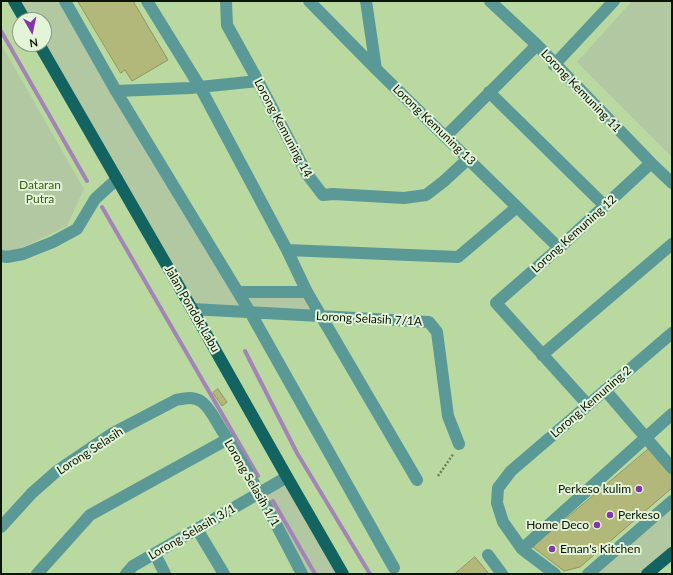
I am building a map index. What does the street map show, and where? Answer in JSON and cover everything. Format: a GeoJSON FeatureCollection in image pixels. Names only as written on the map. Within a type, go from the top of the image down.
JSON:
{"type":"FeatureCollection","features":[{"type":"Feature","properties":{"kind":"main road"},"geometry":{"type":"LineString","coordinates":[[14,1],[20,12]]}},
{"type":"Feature","properties":{"kind":"main road","name":"Jalan Pondok Labu"},"geometry":{"type":"LineString","coordinates":[[44,52],[343,574]]}},
{"type":"Feature","properties":{"kind":"main road"},"geometry":{"type":"LineString","coordinates":[[647,574],[672,553]]}},
{"type":"Feature","properties":{"kind":"street"},"geometry":{"type":"LineString","coordinates":[[65,1],[116,91],[250,312],[394,568]]}},
{"type":"Feature","properties":{"kind":"street"},"geometry":{"type":"LineString","coordinates":[[147,1],[200,87],[287,250],[306,292],[417,480]]}},
{"type":"Feature","properties":{"kind":"street","name":"Lorong Kemuning 14"},"geometry":{"type":"LineString","coordinates":[[226,1],[225,9],[227,25],[307,174],[323,195],[333,194],[404,198],[426,195],[444,182],[468,158]]}},
{"type":"Feature","properties":{"kind":"street","name":"Lorong Kemuning 13"},"geometry":{"type":"LineString","coordinates":[[309,1],[376,69],[559,248]]}},
{"type":"Feature","properties":{"kind":"street"},"geometry":{"type":"LineString","coordinates":[[366,1],[376,69]]}},
{"type":"Feature","properties":{"kind":"street","name":"Lorong Kemuning 11"},"geometry":{"type":"LineString","coordinates":[[490,1],[537,45],[554,65],[651,163],[672,182]]}},
{"type":"Feature","properties":{"kind":"street"},"geometry":{"type":"LineString","coordinates":[[554,65],[614,1]]}},
{"type":"Feature","properties":{"kind":"street"},"geometry":{"type":"LineString","coordinates":[[445,137],[537,45]]}},
{"type":"Feature","properties":{"kind":"street"},"geometry":{"type":"LineString","coordinates":[[116,91],[200,87],[258,81]]}},
{"type":"Feature","properties":{"kind":"street"},"geometry":{"type":"LineString","coordinates":[[489,92],[605,206]]}},
{"type":"Feature","properties":{"kind":"street","name":"Lorong Kemuning 12"},"geometry":{"type":"LineString","coordinates":[[542,355],[496,302],[559,248],[651,163]]}},
{"type":"Feature","properties":{"kind":"street"},"geometry":{"type":"LineString","coordinates":[[1,256],[7,257],[23,254],[53,242],[77,229],[95,199],[117,179]]}},
{"type":"Feature","properties":{"kind":"street"},"geometry":{"type":"LineString","coordinates":[[287,250],[458,257],[517,207]]}},
{"type":"Feature","properties":{"kind":"street"},"geometry":{"type":"LineString","coordinates":[[588,405],[542,355],[672,244]]}},
{"type":"Feature","properties":{"kind":"street"},"geometry":{"type":"LineString","coordinates":[[238,292],[306,292]]}},
{"type":"Feature","properties":{"kind":"street","name":"Lorong Selasih 7/1A"},"geometry":{"type":"LineString","coordinates":[[192,309],[429,322],[437,332],[448,416],[459,444]]}},
{"type":"Feature","properties":{"kind":"street","name":"Lorong Kemuning 2"},"geometry":{"type":"LineString","coordinates":[[555,574],[522,548],[503,522],[497,503],[498,488],[511,471],[672,333]]}},
{"type":"Feature","properties":{"kind":"street"},"geometry":{"type":"LineString","coordinates":[[605,390],[672,468]]}},
{"type":"Feature","properties":{"kind":"street","name":"Lorong Selasih 1/1"},"geometry":{"type":"LineString","coordinates":[[194,398],[203,403],[228,439],[260,493],[302,574]]}},
{"type":"Feature","properties":{"kind":"street","name":"Lorong Selasih"},"geometry":{"type":"LineString","coordinates":[[1,527],[32,493],[58,471],[113,433],[176,400],[194,398]]}},
{"type":"Feature","properties":{"kind":"street"},"geometry":{"type":"LineString","coordinates":[[522,548],[672,414]]}},
{"type":"Feature","properties":{"kind":"street"},"geometry":{"type":"LineString","coordinates":[[36,574],[90,515],[228,439]]}},
{"type":"Feature","properties":{"kind":"street","name":"Lorong Selasih 3/1"},"geometry":{"type":"LineString","coordinates":[[126,574],[133,566],[287,477]]}},
{"type":"Feature","properties":{"kind":"street"},"geometry":{"type":"LineString","coordinates":[[588,574],[672,501]]}},
{"type":"Feature","properties":{"kind":"street"},"geometry":{"type":"LineString","coordinates":[[197,530],[224,574]]}},
{"type":"Feature","properties":{"kind":"street"},"geometry":{"type":"LineString","coordinates":[[155,554],[165,574]]}},
{"type":"Feature","properties":{"kind":"street"},"geometry":{"type":"LineString","coordinates":[[488,555],[502,574]]}},
{"type":"Feature","properties":{"kind":"path"},"geometry":{"type":"LineString","coordinates":[[438,476],[459,444]]}},
{"type":"Feature","properties":{"kind":"green space"},"geometry":{"type":"Polygon","coordinates":[[[14,1],[65,1],[238,291],[307,292],[321,316],[192,309],[48,52],[52,52],[52,12],[20,12],[14,1]]]}},
{"type":"Feature","properties":{"kind":"green space"},"geometry":{"type":"Polygon","coordinates":[[[632,1],[672,1],[672,157],[577,62],[632,1]]]}},
{"type":"Feature","properties":{"kind":"green space","name":"Dataran Putra"},"geometry":{"type":"Polygon","coordinates":[[[1,44],[84,189],[67,226],[1,258],[1,44]]]}},
{"type":"Feature","properties":{"kind":"green space"},"geometry":{"type":"Polygon","coordinates":[[[287,477],[343,574],[302,574],[260,493],[287,477]]]}},
{"type":"Feature","properties":{"kind":"green space"},"geometry":{"type":"Polygon","coordinates":[[[672,501],[672,553],[647,574],[588,574],[672,501]]]}},
{"type":"Feature","properties":{"kind":"building"},"geometry":{"type":"Polygon","coordinates":[[[78,1],[133,1],[168,60],[132,81],[125,70],[121,73],[78,1]]]}},
{"type":"Feature","properties":{"kind":"building"},"geometry":{"type":"Polygon","coordinates":[[[218,389],[227,402],[222,406],[213,393],[218,389]]]}},
{"type":"Feature","properties":{"kind":"building"},"geometry":{"type":"Polygon","coordinates":[[[651,447],[672,472],[672,488],[580,567],[564,571],[533,547],[651,447]]]}},
{"type":"Feature","properties":{"kind":"building"},"geometry":{"type":"Polygon","coordinates":[[[475,557],[489,574],[455,574],[475,557]]]}},
{"type":"Feature","properties":{"kind":"waterway"},"geometry":{"type":"LineString","coordinates":[[1,31],[87,181]]}},
{"type":"Feature","properties":{"kind":"waterway"},"geometry":{"type":"LineString","coordinates":[[102,207],[258,476]]}},
{"type":"Feature","properties":{"kind":"waterway"},"geometry":{"type":"LineString","coordinates":[[245,351],[297,453],[370,574]]}},
{"type":"Feature","properties":{"kind":"waterway"},"geometry":{"type":"LineString","coordinates":[[273,501],[315,574]]}},
{"type":"Feature","properties":{"kind":"place","name":"Perkeso kulim"},"geometry":{"type":"Point","coordinates":[639,489]}},
{"type":"Feature","properties":{"kind":"place","name":"Perkeso"},"geometry":{"type":"Point","coordinates":[610,515]}},
{"type":"Feature","properties":{"kind":"place","name":"Home Deco"},"geometry":{"type":"Point","coordinates":[597,525]}},
{"type":"Feature","properties":{"kind":"place","name":"Eman's Kitchen"},"geometry":{"type":"Point","coordinates":[552,549]}}]}
